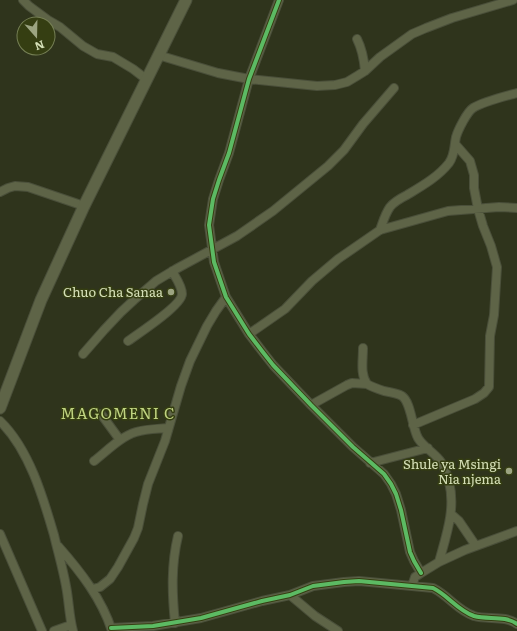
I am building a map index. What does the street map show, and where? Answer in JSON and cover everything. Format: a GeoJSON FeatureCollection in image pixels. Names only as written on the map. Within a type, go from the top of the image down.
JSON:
{"type":"FeatureCollection","features":[{"type":"Feature","properties":{"kind":"main road"},"geometry":{"type":"LineString","coordinates":[[0,408],[41,300],[84,206],[186,0]]}},
{"type":"Feature","properties":{"kind":"street"},"geometry":{"type":"LineString","coordinates":[[23,0],[83,46],[98,54],[113,56],[146,79]]}},
{"type":"Feature","properties":{"kind":"street"},"geometry":{"type":"LineString","coordinates":[[279,0],[249,79],[229,153],[213,199],[210,225],[212,250],[216,269],[226,297],[250,334],[274,365],[310,405],[370,463],[384,474],[391,484],[401,510],[410,552],[420,573]]}},
{"type":"Feature","properties":{"kind":"street"},"geometry":{"type":"LineString","coordinates":[[158,55],[218,73],[249,79],[317,86],[335,85],[353,79],[412,34],[492,3],[513,0]]}},
{"type":"Feature","properties":{"kind":"street"},"geometry":{"type":"LineString","coordinates":[[357,39],[364,58],[365,71]]}},
{"type":"Feature","properties":{"kind":"street"},"geometry":{"type":"LineString","coordinates":[[83,354],[104,330],[134,300],[156,281],[237,236],[273,211],[328,166],[344,150],[363,124],[394,88]]}},
{"type":"Feature","properties":{"kind":"street"},"geometry":{"type":"LineString","coordinates":[[380,230],[390,207],[398,200],[430,181],[450,163],[456,145],[456,137],[461,126],[473,108],[517,93]]}},
{"type":"Feature","properties":{"kind":"street"},"geometry":{"type":"LineString","coordinates":[[413,425],[475,399],[484,393],[489,387],[490,336],[494,309],[497,266],[478,209],[474,188],[474,175],[470,161],[456,145]]}},
{"type":"Feature","properties":{"kind":"street"},"geometry":{"type":"LineString","coordinates":[[0,192],[15,186],[28,187],[84,206]]}},
{"type":"Feature","properties":{"kind":"street"},"geometry":{"type":"LineString","coordinates":[[250,334],[285,309],[312,281],[338,259],[380,230],[448,211],[499,207],[517,208]]}},
{"type":"Feature","properties":{"kind":"street"},"geometry":{"type":"LineString","coordinates":[[128,340],[169,311],[182,295],[178,281],[172,271]]}},
{"type":"Feature","properties":{"kind":"street"},"geometry":{"type":"LineString","coordinates":[[92,590],[100,587],[110,579],[134,538],[138,528],[148,484],[165,441],[190,361],[207,326],[226,297]]}},
{"type":"Feature","properties":{"kind":"street"},"geometry":{"type":"LineString","coordinates":[[364,348],[363,372],[367,384]]}},
{"type":"Feature","properties":{"kind":"street"},"geometry":{"type":"LineString","coordinates":[[310,405],[352,383],[367,384],[383,391],[399,394],[405,399],[408,404],[418,439],[434,453],[442,463],[450,487],[452,502],[451,514],[439,562]]}},
{"type":"Feature","properties":{"kind":"street"},"geometry":{"type":"LineString","coordinates":[[101,414],[120,440]]}},
{"type":"Feature","properties":{"kind":"street"},"geometry":{"type":"LineString","coordinates":[[0,421],[17,441],[24,454],[46,508],[56,544],[66,586],[72,628],[54,631]]}},
{"type":"Feature","properties":{"kind":"street"},"geometry":{"type":"LineString","coordinates":[[94,461],[120,440],[130,434],[168,428]]}},
{"type":"Feature","properties":{"kind":"street"},"geometry":{"type":"LineString","coordinates":[[370,463],[428,448]]}},
{"type":"Feature","properties":{"kind":"street"},"geometry":{"type":"LineString","coordinates":[[451,514],[459,521],[476,546]]}},
{"type":"Feature","properties":{"kind":"street"},"geometry":{"type":"LineString","coordinates":[[412,586],[415,577],[439,562],[476,546],[517,531]]}},
{"type":"Feature","properties":{"kind":"street"},"geometry":{"type":"LineString","coordinates":[[0,534],[42,631]]}},
{"type":"Feature","properties":{"kind":"street"},"geometry":{"type":"LineString","coordinates":[[175,623],[172,588],[174,559],[178,536]]}},
{"type":"Feature","properties":{"kind":"street"},"geometry":{"type":"LineString","coordinates":[[56,544],[92,590],[112,630],[153,626],[201,618],[290,595],[313,586],[359,581],[433,588],[461,610],[474,616],[501,618],[517,624]]}},
{"type":"Feature","properties":{"kind":"street"},"geometry":{"type":"LineString","coordinates":[[290,595],[315,616],[338,631]]}},
{"type":"Feature","properties":{"kind":"street"},"geometry":{"type":"LineString","coordinates":[[153,626],[162,631]]}},
{"type":"Feature","properties":{"kind":"cycle path"},"geometry":{"type":"LineString","coordinates":[[279,0],[249,79],[229,153],[213,199],[209,225],[214,262],[226,297],[249,334],[273,365],[353,447],[384,474],[391,484],[401,510],[410,552],[421,573]]}},
{"type":"Feature","properties":{"kind":"cycle path"},"geometry":{"type":"LineString","coordinates":[[111,628],[153,626],[201,618],[290,595],[313,586],[359,581],[433,588],[463,610],[474,616],[502,619],[512,621],[517,624]]}},
{"type":"Feature","properties":{"kind":"place","name":"Chuo Cha Sanaa"},"geometry":{"type":"Point","coordinates":[171,292]}},
{"type":"Feature","properties":{"kind":"place","name":"Shule ya Msingi Nia njema"},"geometry":{"type":"Point","coordinates":[509,471]}},
{"type":"Feature","properties":{"kind":"district","name":"MAGOMENI C"},"geometry":{"type":"Point","coordinates":[118,414]}}]}
